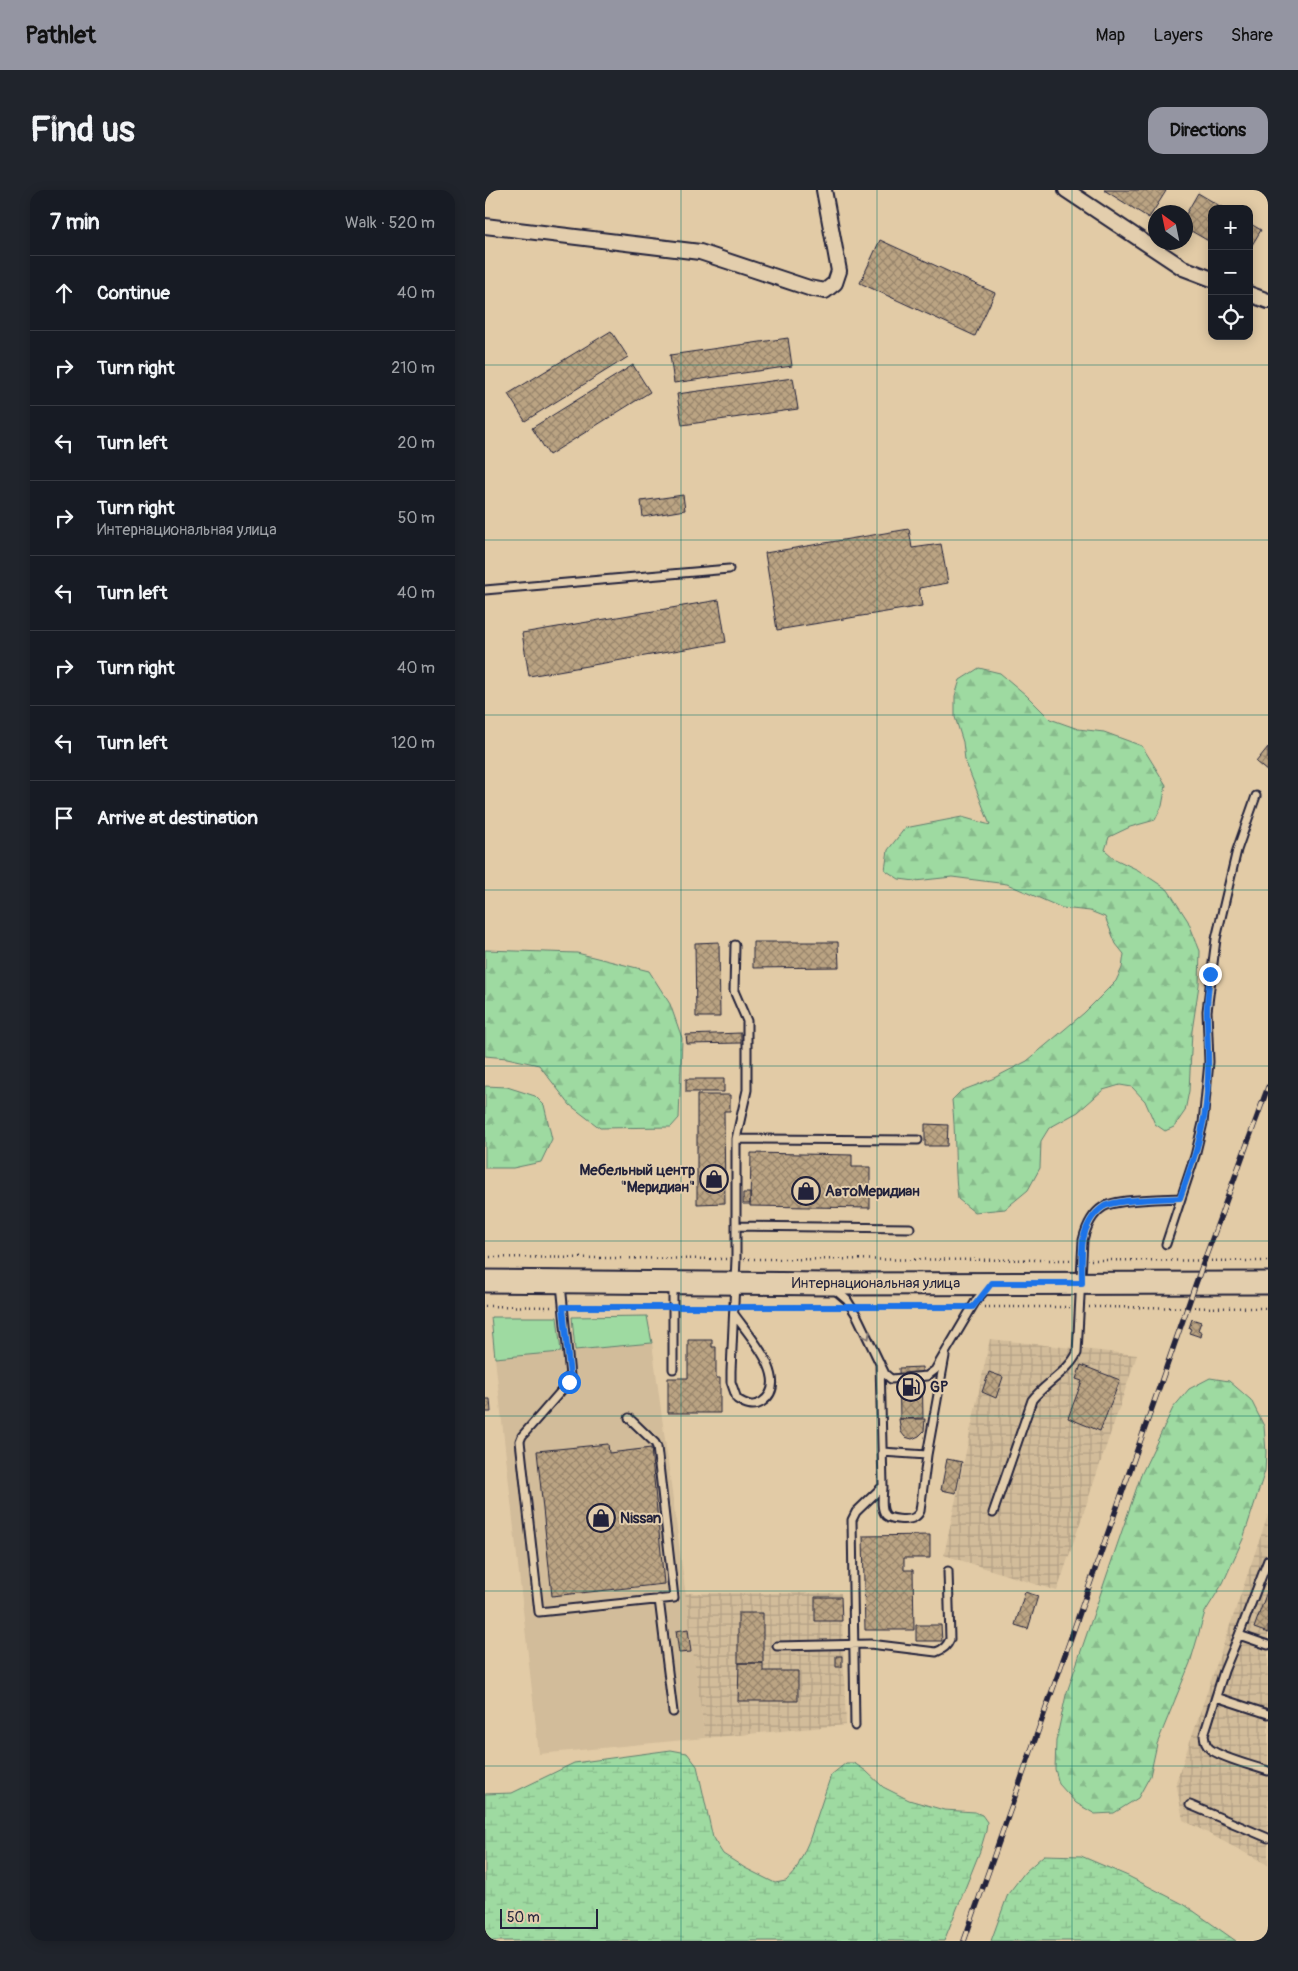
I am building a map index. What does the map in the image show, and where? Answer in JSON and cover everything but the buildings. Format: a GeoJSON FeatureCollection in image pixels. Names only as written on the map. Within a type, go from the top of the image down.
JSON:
{"type":"FeatureCollection","features":[{"type":"Feature","properties":{"kind":"main road","name":"Интернациональная улица"},"geometry":{"type":"LineString","coordinates":[[485,1281],[828,1284],[1268,1283]]}},
{"type":"Feature","properties":{"kind":"street"},"geometry":{"type":"LineString","coordinates":[[485,226],[700,252],[814,290],[825,291],[835,284],[839,272],[824,190]]}},
{"type":"Feature","properties":{"kind":"street"},"geometry":{"type":"LineString","coordinates":[[1066,190],[1183,268],[1208,277]]}},
{"type":"Feature","properties":{"kind":"street"},"geometry":{"type":"LineString","coordinates":[[1252,295],[1268,301]]}},
{"type":"Feature","properties":{"kind":"lane"},"geometry":{"type":"LineString","coordinates":[[485,590],[729,569]]}},
{"type":"Feature","properties":{"kind":"lane"},"geometry":{"type":"LineString","coordinates":[[1166,1244],[1195,1156],[1203,1123],[1209,1062],[1207,1011],[1215,939],[1237,850],[1257,796]]}},
{"type":"Feature","properties":{"kind":"lane"},"geometry":{"type":"LineString","coordinates":[[734,1311],[771,1368],[771,1389],[769,1395],[757,1405],[748,1405],[737,1398],[731,1382],[736,1259],[736,1139],[747,1090],[747,1021],[734,990],[735,945]]}},
{"type":"Feature","properties":{"kind":"lane"},"geometry":{"type":"LineString","coordinates":[[736,1139],[918,1140]]}},
{"type":"Feature","properties":{"kind":"lane"},"geometry":{"type":"LineString","coordinates":[[993,1513],[1032,1400],[1037,1392],[1076,1356],[1082,1283],[1083,1240],[1089,1222],[1103,1207],[1114,1204],[1180,1198]]}},
{"type":"Feature","properties":{"kind":"lane"},"geometry":{"type":"LineString","coordinates":[[736,1226],[910,1228]]}},
{"type":"Feature","properties":{"kind":"lane"},"geometry":{"type":"LineString","coordinates":[[561,1281],[569,1382],[522,1436],[520,1441],[539,1612],[674,1598],[657,1447],[629,1418]]}},
{"type":"Feature","properties":{"kind":"lane"},"geometry":{"type":"LineString","coordinates":[[673,1282],[673,1369]]}},
{"type":"Feature","properties":{"kind":"lane"},"geometry":{"type":"LineString","coordinates":[[828,1284],[841,1294],[852,1307],[885,1374],[891,1379],[927,1376],[935,1370],[973,1307],[992,1283]]}},
{"type":"Feature","properties":{"kind":"lane"},"geometry":{"type":"LineString","coordinates":[[880,1363],[883,1509],[885,1516],[889,1518],[913,1519],[918,1516],[920,1511],[927,1455],[946,1352]]}},
{"type":"Feature","properties":{"kind":"lane"},"geometry":{"type":"LineString","coordinates":[[882,1452],[927,1455]]}},
{"type":"Feature","properties":{"kind":"lane"},"geometry":{"type":"LineString","coordinates":[[855,1726],[852,1520],[856,1512],[883,1486]]}},
{"type":"Feature","properties":{"kind":"lane"},"geometry":{"type":"LineString","coordinates":[[1268,1560],[1224,1671],[1204,1735],[1205,1742],[1210,1749],[1218,1754],[1268,1771]]}},
{"type":"Feature","properties":{"kind":"lane"},"geometry":{"type":"LineString","coordinates":[[777,1646],[853,1644],[893,1646],[936,1652],[947,1646],[950,1639],[948,1571]]}},
{"type":"Feature","properties":{"kind":"lane"},"geometry":{"type":"LineString","coordinates":[[659,1599],[673,1712]]}},
{"type":"Feature","properties":{"kind":"lane"},"geometry":{"type":"LineString","coordinates":[[1239,1635],[1268,1645]]}},
{"type":"Feature","properties":{"kind":"lane"},"geometry":{"type":"LineString","coordinates":[[1216,1697],[1268,1714]]}},
{"type":"Feature","properties":{"kind":"lane"},"geometry":{"type":"LineString","coordinates":[[1190,1805],[1268,1838]]}},
{"type":"Feature","properties":{"kind":"path"},"geometry":{"type":"LineString","coordinates":[[485,1257],[1268,1261]]}},
{"type":"Feature","properties":{"kind":"path"},"geometry":{"type":"LineString","coordinates":[[485,1306],[673,1307],[734,1311],[852,1307],[1268,1308]]}},
{"type":"Feature","properties":{"kind":"shaded area"},"geometry":{"type":"Polygon","coordinates":[[[990,1339],[1137,1355],[1057,1591],[944,1555],[990,1339]]]}},
{"type":"Feature","properties":{"kind":"shaded area"},"geometry":{"type":"Polygon","coordinates":[[[652,1343],[705,1738],[539,1754],[495,1358],[652,1343]]]}},
{"type":"Feature","properties":{"kind":"shaded area"},"geometry":{"type":"Polygon","coordinates":[[[1268,1515],[1268,1865],[1183,1820],[1176,1782],[1268,1515]]]}},
{"type":"Feature","properties":{"kind":"shaded area"},"geometry":{"type":"Polygon","coordinates":[[[685,1593],[841,1593],[846,1725],[705,1738],[685,1593]]]}},
{"type":"Feature","properties":{"kind":"green space"},"geometry":{"type":"Polygon","coordinates":[[[979,668],[1000,673],[1050,719],[1078,729],[1104,732],[1142,746],[1166,785],[1162,806],[1155,820],[1130,827],[1109,837],[1105,850],[1115,859],[1138,870],[1168,890],[1188,921],[1200,951],[1199,985],[1192,1031],[1189,1091],[1185,1111],[1174,1127],[1165,1131],[1155,1124],[1145,1101],[1132,1087],[1120,1085],[1103,1090],[1078,1112],[1049,1128],[1041,1141],[1040,1168],[1028,1190],[1005,1209],[974,1212],[958,1199],[952,1100],[961,1091],[992,1079],[1027,1061],[1084,1013],[1116,981],[1122,968],[1124,954],[1116,944],[1105,917],[1090,911],[1062,908],[1007,884],[952,877],[915,881],[899,879],[885,870],[888,850],[905,828],[962,817],[990,825],[965,760],[963,742],[955,717],[955,696],[960,680],[979,668]]]}},
{"type":"Feature","properties":{"kind":"green space"},"geometry":{"type":"Polygon","coordinates":[[[485,950],[577,953],[649,971],[670,1004],[682,1038],[679,1118],[671,1127],[600,1128],[570,1105],[539,1065],[507,1058],[485,1056],[485,950]]]}},
{"type":"Feature","properties":{"kind":"green space"},"geometry":{"type":"Polygon","coordinates":[[[485,1086],[507,1087],[535,1096],[544,1105],[552,1139],[541,1162],[513,1168],[485,1168],[485,1086]]]}},
{"type":"Feature","properties":{"kind":"green space"},"geometry":{"type":"Polygon","coordinates":[[[647,1316],[652,1343],[575,1350],[572,1317],[647,1316]]]}},
{"type":"Feature","properties":{"kind":"green space"},"geometry":{"type":"Polygon","coordinates":[[[491,1317],[557,1317],[561,1352],[495,1358],[491,1317]]]}},
{"type":"Feature","properties":{"kind":"green space"},"geometry":{"type":"Polygon","coordinates":[[[1210,1378],[1229,1381],[1251,1400],[1264,1426],[1265,1471],[1243,1539],[1223,1583],[1205,1612],[1190,1663],[1157,1744],[1150,1776],[1138,1798],[1114,1813],[1095,1814],[1076,1803],[1059,1784],[1055,1769],[1056,1741],[1066,1695],[1141,1475],[1173,1408],[1189,1389],[1210,1378]]]}},
{"type":"Feature","properties":{"kind":"green space"},"geometry":{"type":"Polygon","coordinates":[[[671,1750],[687,1753],[697,1766],[713,1838],[723,1854],[745,1868],[775,1883],[786,1881],[796,1870],[809,1841],[831,1775],[846,1763],[854,1763],[883,1787],[909,1800],[944,1810],[975,1812],[982,1815],[987,1822],[980,1851],[944,1941],[485,1941],[485,1794],[512,1793],[574,1763],[671,1750]]]}},
{"type":"Feature","properties":{"kind":"green space"},"geometry":{"type":"Polygon","coordinates":[[[1044,1855],[1081,1856],[1128,1876],[1185,1905],[1236,1941],[991,1941],[1008,1894],[1025,1872],[1044,1855]]]}},
{"type":"Feature","properties":{"kind":"railway"},"geometry":{"type":"LineString","coordinates":[[964,1941],[1196,1283],[1268,1087]]}},
{"type":"Feature","properties":{"kind":"place","name":"Мебельный центр \"Меридиан\""},"geometry":{"type":"Point","coordinates":[714,1179]}},
{"type":"Feature","properties":{"kind":"place","name":"АвтоМеридиан"},"geometry":{"type":"Point","coordinates":[806,1191]}},
{"type":"Feature","properties":{"kind":"place","name":"GP"},"geometry":{"type":"Point","coordinates":[911,1387]}},
{"type":"Feature","properties":{"kind":"place","name":"Nissan"},"geometry":{"type":"Point","coordinates":[601,1518]}},
{"type":"Feature","properties":{"kind":"route"},"geometry":{"type":"LineString","coordinates":[[569,1382],[563,1307],[973,1307],[977,1299],[992,1283],[1082,1283],[1085,1231],[1089,1222],[1103,1207],[1114,1204],[1180,1198],[1195,1156],[1207,1095],[1209,1062],[1207,1011],[1210,974]]}}]}
